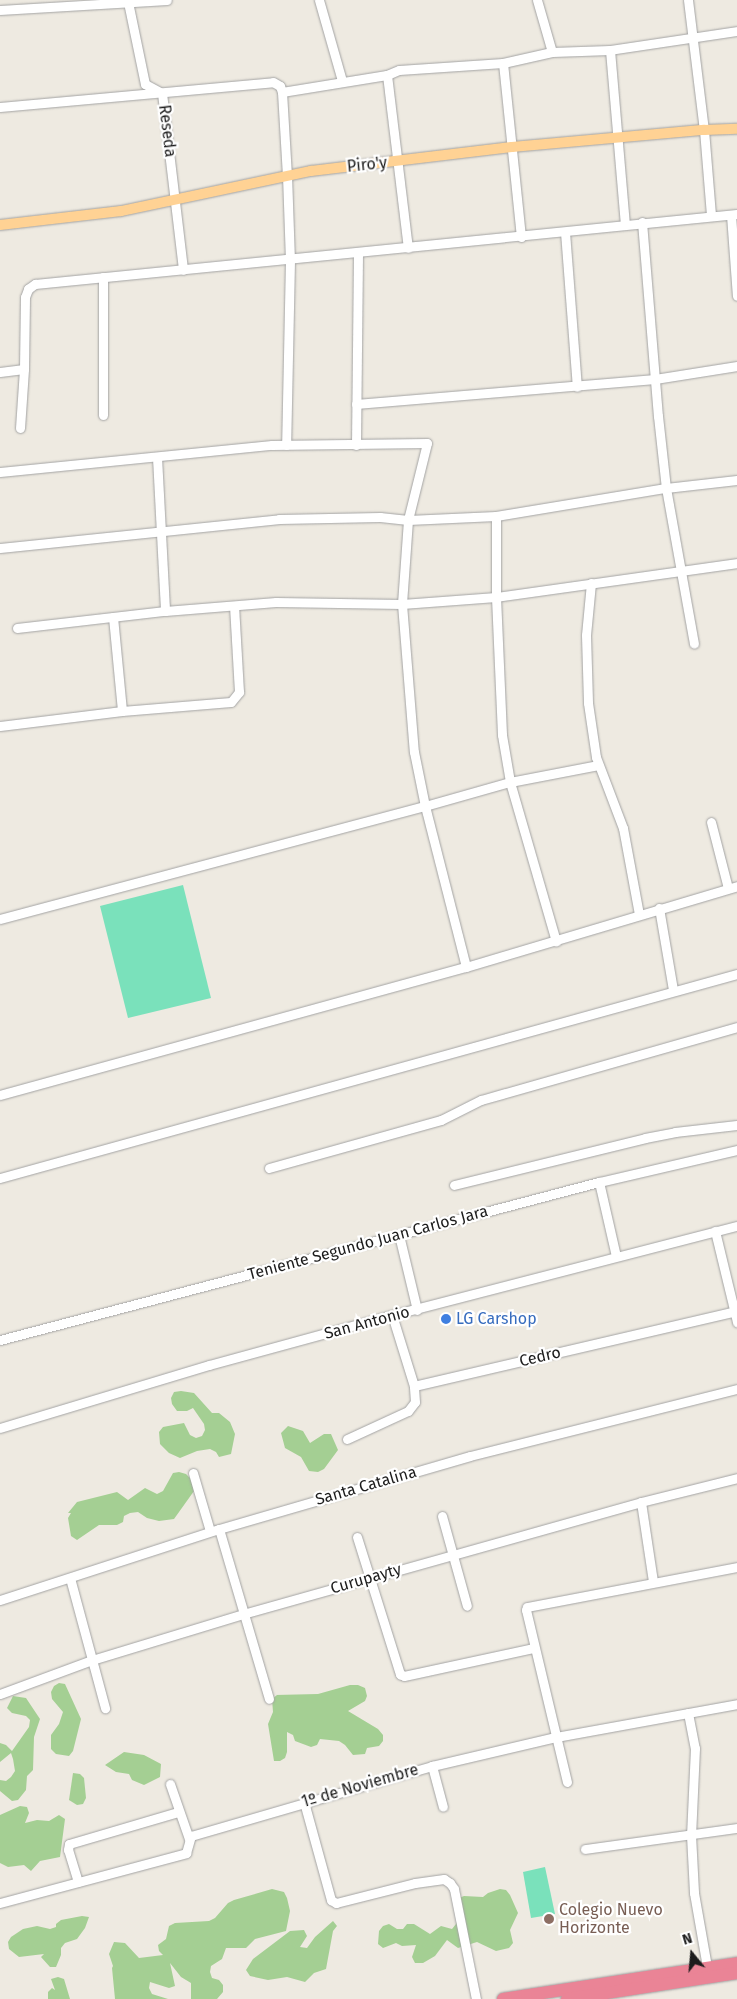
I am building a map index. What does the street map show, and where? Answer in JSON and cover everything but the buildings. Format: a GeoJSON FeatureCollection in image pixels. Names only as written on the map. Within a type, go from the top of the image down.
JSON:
{"type":"FeatureCollection","features":[{"type":"Feature","properties":{"kind":"highway"},"geometry":{"type":"LineString","coordinates":[[503,1999],[737,1962]]}},
{"type":"Feature","properties":{"kind":"highway"},"geometry":{"type":"LineString","coordinates":[[567,1999],[737,1973]]}},
{"type":"Feature","properties":{"kind":"main road","name":"Piro'y"},"geometry":{"type":"LineString","coordinates":[[0,225],[121,211],[287,175],[512,147],[704,130],[737,129]]}},
{"type":"Feature","properties":{"kind":"street"},"geometry":{"type":"LineString","coordinates":[[0,10],[167,0]]}},
{"type":"Feature","properties":{"kind":"street"},"geometry":{"type":"LineString","coordinates":[[319,0],[342,81]]}},
{"type":"Feature","properties":{"kind":"street"},"geometry":{"type":"LineString","coordinates":[[537,0],[552,52]]}},
{"type":"Feature","properties":{"kind":"street"},"geometry":{"type":"LineString","coordinates":[[688,0],[704,130],[711,216]]}},
{"type":"Feature","properties":{"kind":"street","name":"Reseda"},"geometry":{"type":"LineString","coordinates":[[128,2],[145,84],[162,93],[183,270]]}},
{"type":"Feature","properties":{"kind":"street"},"geometry":{"type":"LineString","coordinates":[[282,92],[387,75],[399,70],[503,63],[552,52],[610,50],[737,31]]}},
{"type":"Feature","properties":{"kind":"street"},"geometry":{"type":"LineString","coordinates":[[610,50],[625,224]]}},
{"type":"Feature","properties":{"kind":"street"},"geometry":{"type":"LineString","coordinates":[[503,63],[521,237]]}},
{"type":"Feature","properties":{"kind":"street"},"geometry":{"type":"LineString","coordinates":[[387,75],[408,248]]}},
{"type":"Feature","properties":{"kind":"street"},"geometry":{"type":"LineString","coordinates":[[0,107],[274,82],[280,86],[282,92],[287,175],[290,260],[286,446]]}},
{"type":"Feature","properties":{"kind":"street"},"geometry":{"type":"LineString","coordinates":[[20,428],[24,369],[25,297],[28,289],[35,284],[358,254],[642,222],[734,215],[737,296]]}},
{"type":"Feature","properties":{"kind":"street"},"geometry":{"type":"LineString","coordinates":[[642,222],[666,488],[694,643]]}},
{"type":"Feature","properties":{"kind":"street"},"geometry":{"type":"LineString","coordinates":[[565,232],[577,387]]}},
{"type":"Feature","properties":{"kind":"street"},"geometry":{"type":"LineString","coordinates":[[356,445],[358,254]]}},
{"type":"Feature","properties":{"kind":"street"},"geometry":{"type":"LineString","coordinates":[[103,277],[103,414]]}},
{"type":"Feature","properties":{"kind":"street"},"geometry":{"type":"LineString","coordinates":[[356,404],[577,387],[655,379],[737,366]]}},
{"type":"Feature","properties":{"kind":"street"},"geometry":{"type":"LineString","coordinates":[[0,372],[24,369]]}},
{"type":"Feature","properties":{"kind":"street"},"geometry":{"type":"LineString","coordinates":[[0,472],[272,445],[356,445],[427,442],[408,520],[402,604],[414,752],[425,806],[466,967]]}},
{"type":"Feature","properties":{"kind":"street"},"geometry":{"type":"LineString","coordinates":[[156,457],[165,611]]}},
{"type":"Feature","properties":{"kind":"street"},"geometry":{"type":"LineString","coordinates":[[0,548],[279,519],[380,517],[408,520],[496,516],[666,488],[737,480]]}},
{"type":"Feature","properties":{"kind":"street"},"geometry":{"type":"LineString","coordinates":[[496,516],[496,598],[502,735],[510,782],[556,941]]}},
{"type":"Feature","properties":{"kind":"street"},"geometry":{"type":"LineString","coordinates":[[16,628],[165,611],[276,602],[402,604],[496,598],[737,563]]}},
{"type":"Feature","properties":{"kind":"street"},"geometry":{"type":"LineString","coordinates":[[591,583],[586,635],[588,694],[598,765],[623,828],[639,914]]}},
{"type":"Feature","properties":{"kind":"street"},"geometry":{"type":"LineString","coordinates":[[0,726],[122,711],[223,705],[236,698],[239,692],[234,606]]}},
{"type":"Feature","properties":{"kind":"street"},"geometry":{"type":"LineString","coordinates":[[113,617],[122,711]]}},
{"type":"Feature","properties":{"kind":"street"},"geometry":{"type":"LineString","coordinates":[[0,919],[510,782],[598,765]]}},
{"type":"Feature","properties":{"kind":"street"},"geometry":{"type":"LineString","coordinates":[[0,1095],[466,967],[733,887],[711,822]]}},
{"type":"Feature","properties":{"kind":"street"},"geometry":{"type":"LineString","coordinates":[[659,908],[673,990]]}},
{"type":"Feature","properties":{"kind":"street"},"geometry":{"type":"LineString","coordinates":[[0,1178],[673,990],[737,974]]}},
{"type":"Feature","properties":{"kind":"street"},"geometry":{"type":"LineString","coordinates":[[269,1168],[441,1120],[481,1100],[737,1028]]}},
{"type":"Feature","properties":{"kind":"street"},"geometry":{"type":"LineString","coordinates":[[454,1185],[645,1138],[675,1132],[737,1125]]}},
{"type":"Feature","properties":{"kind":"street","name":"Teniente Segundo Juan Carlos Jara"},"geometry":{"type":"LineString","coordinates":[[0,1340],[599,1182],[737,1150]]}},
{"type":"Feature","properties":{"kind":"street"},"geometry":{"type":"LineString","coordinates":[[599,1182],[616,1256]]}},
{"type":"Feature","properties":{"kind":"street","name":"San Antonio"},"geometry":{"type":"LineString","coordinates":[[0,1428],[392,1315],[737,1226]]}},
{"type":"Feature","properties":{"kind":"street"},"geometry":{"type":"LineString","coordinates":[[715,1232],[736,1311],[737,1322]]}},
{"type":"Feature","properties":{"kind":"street"},"geometry":{"type":"LineString","coordinates":[[398,1235],[417,1310]]}},
{"type":"Feature","properties":{"kind":"street","name":"Cedro"},"geometry":{"type":"LineString","coordinates":[[414,1386],[736,1311]]}},
{"type":"Feature","properties":{"kind":"street"},"geometry":{"type":"LineString","coordinates":[[347,1439],[408,1411],[415,1402],[414,1386],[392,1315]]}},
{"type":"Feature","properties":{"kind":"street","name":"Santa Catalina"},"geometry":{"type":"LineString","coordinates":[[0,1600],[214,1530],[470,1456],[737,1389]]}},
{"type":"Feature","properties":{"kind":"street"},"geometry":{"type":"LineString","coordinates":[[193,1473],[243,1614],[268,1699]]}},
{"type":"Feature","properties":{"kind":"street","name":"Curupayty"},"geometry":{"type":"LineString","coordinates":[[0,1694],[92,1660],[243,1614],[640,1502],[737,1478]]}},
{"type":"Feature","properties":{"kind":"street"},"geometry":{"type":"LineString","coordinates":[[640,1502],[653,1581]]}},
{"type":"Feature","properties":{"kind":"street"},"geometry":{"type":"LineString","coordinates":[[442,1516],[467,1606]]}},
{"type":"Feature","properties":{"kind":"street"},"geometry":{"type":"LineString","coordinates":[[357,1536],[398,1670],[404,1676],[534,1648]]}},
{"type":"Feature","properties":{"kind":"street"},"geometry":{"type":"LineString","coordinates":[[567,1782],[534,1648],[526,1610],[529,1606],[653,1581],[737,1567]]}},
{"type":"Feature","properties":{"kind":"street"},"geometry":{"type":"LineString","coordinates":[[70,1578],[105,1708]]}},
{"type":"Feature","properties":{"kind":"street","name":"1º de Noviembre"},"geometry":{"type":"LineString","coordinates":[[0,1903],[186,1853],[191,1836],[432,1766],[556,1737],[737,1704]]}},
{"type":"Feature","properties":{"kind":"street"},"geometry":{"type":"LineString","coordinates":[[688,1713],[695,1748],[691,1835],[694,1893],[707,1967]]}},
{"type":"Feature","properties":{"kind":"street"},"geometry":{"type":"LineString","coordinates":[[432,1766],[443,1807]]}},
{"type":"Feature","properties":{"kind":"street"},"geometry":{"type":"LineString","coordinates":[[170,1784],[178,1812],[189,1839]]}},
{"type":"Feature","properties":{"kind":"street"},"geometry":{"type":"LineString","coordinates":[[304,1802],[331,1900],[336,1902],[444,1879],[450,1883],[454,1889],[476,1999]]}},
{"type":"Feature","properties":{"kind":"street"},"geometry":{"type":"LineString","coordinates":[[78,1882],[68,1850],[70,1844],[178,1812]]}},
{"type":"Feature","properties":{"kind":"street"},"geometry":{"type":"LineString","coordinates":[[585,1849],[737,1828]]}},
{"type":"Feature","properties":{"kind":"green space"},"geometry":{"type":"Polygon","coordinates":[[[183,885],[211,998],[128,1018],[100,906],[183,885]]]}},
{"type":"Feature","properties":{"kind":"green space"},"geometry":{"type":"Polygon","coordinates":[[[174,1392],[194,1393],[212,1413],[219,1413],[230,1422],[235,1434],[231,1454],[219,1457],[216,1452],[210,1449],[197,1451],[180,1458],[169,1453],[160,1444],[159,1432],[163,1427],[184,1423],[190,1435],[196,1438],[202,1436],[205,1430],[204,1424],[193,1408],[187,1411],[177,1411],[172,1404],[171,1398],[174,1392]]]}},
{"type":"Feature","properties":{"kind":"green space"},"geometry":{"type":"Polygon","coordinates":[[[288,1426],[303,1431],[310,1443],[324,1434],[331,1434],[338,1450],[324,1469],[318,1472],[309,1471],[301,1457],[285,1448],[281,1433],[288,1426]]]}},
{"type":"Feature","properties":{"kind":"green space"},"geometry":{"type":"Polygon","coordinates":[[[173,1473],[186,1474],[191,1479],[194,1491],[174,1519],[159,1521],[147,1518],[138,1512],[130,1513],[124,1516],[123,1522],[117,1525],[99,1525],[77,1540],[71,1536],[68,1518],[71,1513],[68,1513],[77,1502],[117,1492],[128,1500],[145,1488],[157,1494],[163,1491],[173,1473]]]}},
{"type":"Feature","properties":{"kind":"green space"},"geometry":{"type":"Polygon","coordinates":[[[59,1683],[65,1684],[81,1719],[73,1751],[69,1756],[56,1754],[51,1749],[51,1735],[59,1724],[63,1712],[52,1699],[51,1692],[54,1686],[59,1683]]]}},
{"type":"Feature","properties":{"kind":"green space"},"geometry":{"type":"Polygon","coordinates":[[[350,1685],[358,1685],[365,1688],[367,1696],[365,1701],[348,1711],[378,1729],[383,1735],[383,1741],[379,1746],[367,1748],[365,1754],[353,1755],[339,1741],[320,1739],[317,1745],[311,1747],[295,1741],[293,1735],[287,1732],[287,1752],[285,1758],[280,1761],[274,1761],[268,1724],[273,1712],[272,1699],[277,1695],[275,1695],[318,1694],[350,1685]]]}},
{"type":"Feature","properties":{"kind":"green space"},"geometry":{"type":"Polygon","coordinates":[[[13,1696],[26,1698],[40,1719],[34,1737],[33,1770],[27,1776],[26,1790],[18,1800],[12,1801],[0,1791],[0,1780],[6,1781],[15,1771],[11,1753],[0,1762],[0,1743],[6,1745],[12,1751],[29,1727],[30,1720],[26,1716],[12,1713],[7,1708],[13,1696]]]}},
{"type":"Feature","properties":{"kind":"green space"},"geometry":{"type":"Polygon","coordinates":[[[124,1752],[144,1755],[161,1764],[160,1777],[144,1785],[132,1780],[129,1774],[116,1772],[105,1765],[124,1752]]]}},
{"type":"Feature","properties":{"kind":"green space"},"geometry":{"type":"Polygon","coordinates":[[[73,1773],[80,1774],[84,1778],[86,1798],[83,1804],[77,1805],[69,1800],[73,1773]]]}},
{"type":"Feature","properties":{"kind":"green space"},"geometry":{"type":"Polygon","coordinates":[[[20,1806],[27,1807],[29,1813],[25,1823],[37,1820],[49,1821],[59,1815],[65,1819],[60,1857],[40,1861],[31,1871],[24,1865],[8,1867],[0,1863],[0,1815],[20,1806]]]}},
{"type":"Feature","properties":{"kind":"green space"},"geometry":{"type":"Polygon","coordinates":[[[545,1867],[555,1914],[531,1918],[523,1872],[545,1867]]]}},
{"type":"Feature","properties":{"kind":"green space"},"geometry":{"type":"Polygon","coordinates":[[[272,1889],[284,1892],[287,1898],[290,1911],[286,1931],[255,1939],[246,1948],[226,1948],[222,1959],[211,1966],[212,1978],[219,1980],[223,1985],[223,1992],[217,1999],[191,1999],[191,1983],[181,1977],[170,1963],[175,1986],[169,1988],[150,1982],[149,1988],[152,1994],[168,1999],[115,1999],[113,1966],[109,1954],[114,1942],[125,1943],[139,1958],[163,1955],[159,1951],[158,1945],[166,1939],[169,1926],[175,1923],[209,1921],[215,1918],[228,1903],[272,1889]]]}},
{"type":"Feature","properties":{"kind":"green space"},"geometry":{"type":"Polygon","coordinates":[[[500,1889],[506,1890],[510,1895],[518,1913],[510,1930],[513,1943],[509,1948],[496,1951],[477,1942],[458,1948],[447,1940],[435,1956],[423,1963],[415,1963],[412,1957],[416,1945],[402,1946],[396,1943],[383,1948],[378,1944],[379,1931],[383,1926],[389,1924],[397,1929],[403,1929],[407,1924],[414,1924],[430,1934],[441,1926],[452,1929],[456,1924],[459,1898],[464,1896],[483,1897],[500,1889]]]}},
{"type":"Feature","properties":{"kind":"green space"},"geometry":{"type":"Polygon","coordinates":[[[82,1916],[89,1917],[85,1928],[77,1939],[65,1943],[61,1948],[61,1955],[56,1967],[50,1967],[41,1957],[44,1954],[19,1957],[9,1949],[8,1942],[11,1937],[23,1929],[37,1926],[50,1929],[56,1927],[56,1924],[61,1920],[82,1916]]]}},
{"type":"Feature","properties":{"kind":"green space"},"geometry":{"type":"Polygon","coordinates":[[[333,1921],[337,1926],[333,1931],[326,1969],[314,1973],[305,1982],[287,1977],[268,1980],[250,1976],[246,1970],[253,1959],[290,1931],[304,1930],[307,1936],[300,1947],[307,1948],[315,1937],[333,1921]]]}},
{"type":"Feature","properties":{"kind":"green space"},"geometry":{"type":"Polygon","coordinates":[[[58,1977],[64,1979],[70,1999],[48,1999],[48,1992],[52,1988],[55,1990],[51,1979],[58,1977]]]}},
{"type":"Feature","properties":{"kind":"place","name":"LG Carshop"},"geometry":{"type":"Point","coordinates":[446,1319]}},
{"type":"Feature","properties":{"kind":"place","name":"Colegio Nuevo Horizonte"},"geometry":{"type":"Point","coordinates":[549,1919]}}]}
